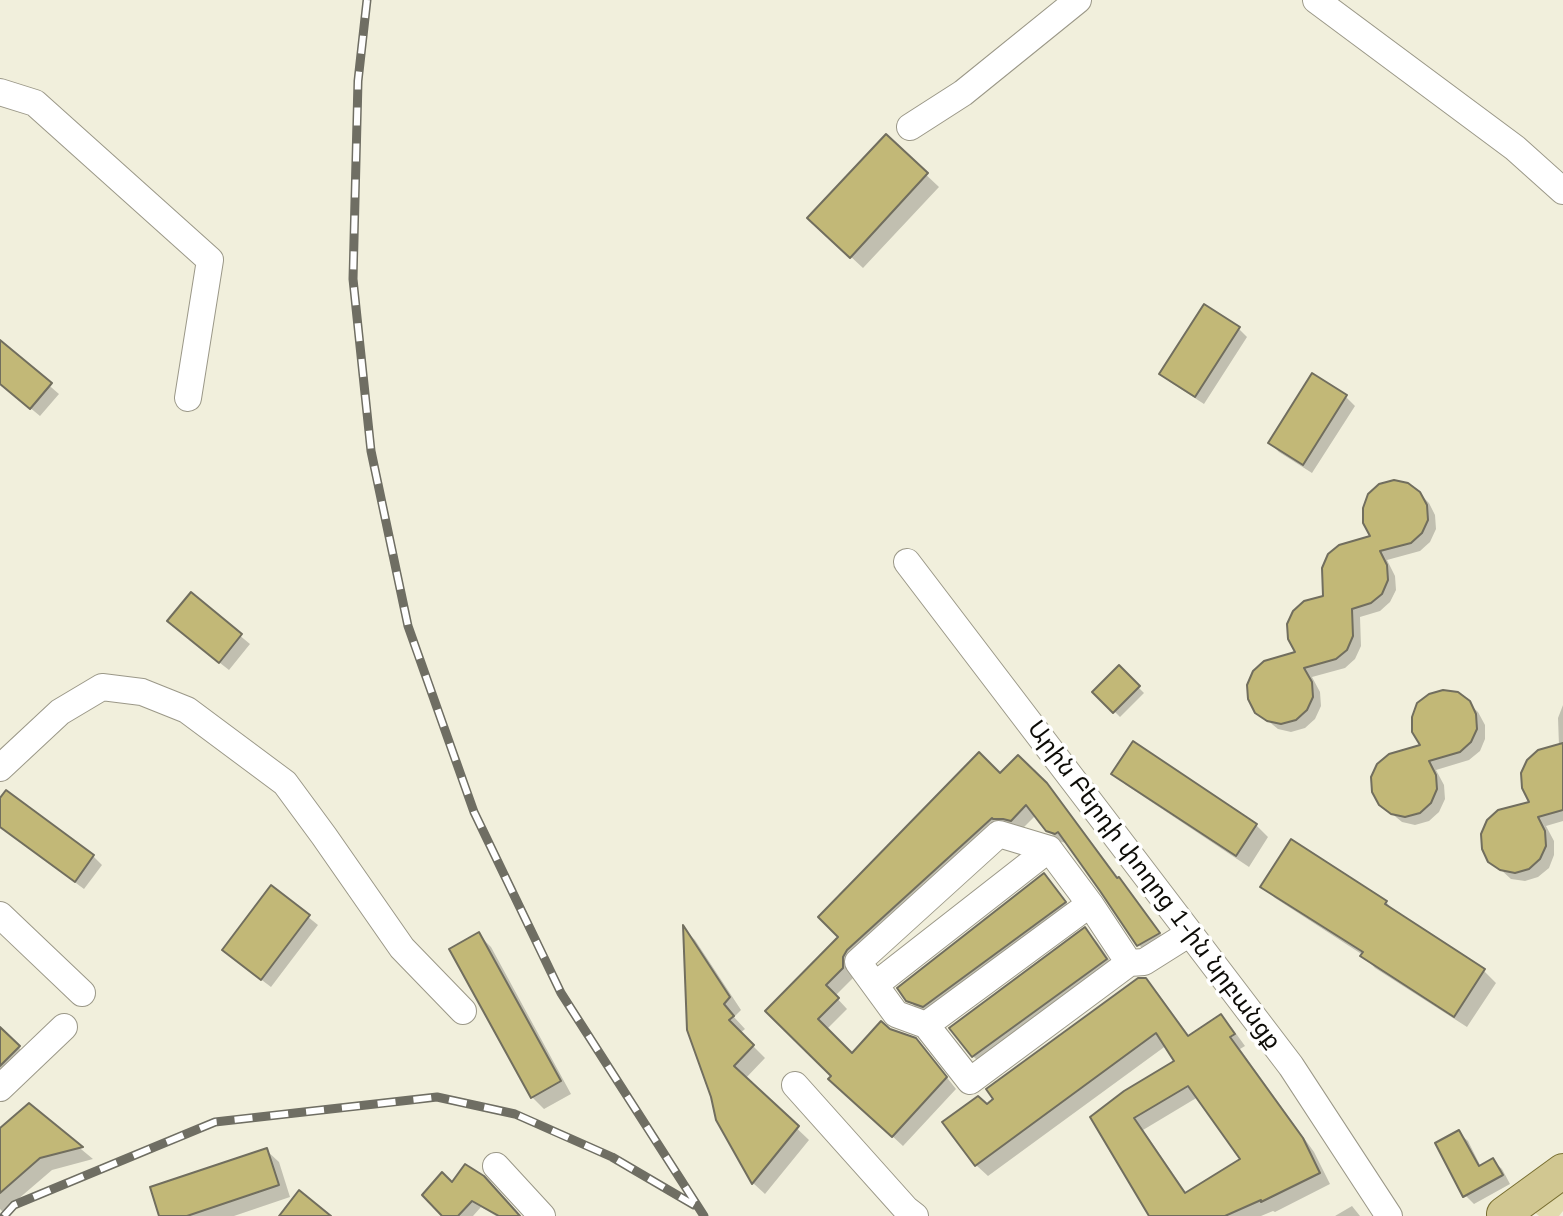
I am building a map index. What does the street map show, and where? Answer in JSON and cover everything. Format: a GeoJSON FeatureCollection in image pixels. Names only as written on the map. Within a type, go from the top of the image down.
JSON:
{"type":"FeatureCollection","features":[{"type":"Feature","properties":{"kind":"main road"},"geometry":{"type":"LineString","coordinates":[[1502,1215],[1563,1171]]}},
{"type":"Feature","properties":{"kind":"street"},"geometry":{"type":"LineString","coordinates":[[910,127],[963,93],[1078,0]]}},
{"type":"Feature","properties":{"kind":"street"},"geometry":{"type":"LineString","coordinates":[[1316,0],[1515,148],[1563,191]]}},
{"type":"Feature","properties":{"kind":"street"},"geometry":{"type":"LineString","coordinates":[[0,92],[35,103],[210,260],[188,398]]}},
{"type":"Feature","properties":{"kind":"street","name":"Արին Բերդի փողոց 1-ին նրբանցք"},"geometry":{"type":"LineString","coordinates":[[907,562],[1291,1066],[1389,1216]]}},
{"type":"Feature","properties":{"kind":"street"},"geometry":{"type":"LineString","coordinates":[[0,768],[60,712],[102,687],[142,692],[187,710],[285,783],[402,948],[463,1011]]}},
{"type":"Feature","properties":{"kind":"street"},"geometry":{"type":"LineString","coordinates":[[1129,963],[1049,849],[999,834],[858,962],[896,1014],[926,1025],[970,1081],[1129,963],[1144,962],[1190,933]]}},
{"type":"Feature","properties":{"kind":"street"},"geometry":{"type":"LineString","coordinates":[[875,985],[1049,849]]}},
{"type":"Feature","properties":{"kind":"street"},"geometry":{"type":"LineString","coordinates":[[926,1025],[1090,904]]}},
{"type":"Feature","properties":{"kind":"street"},"geometry":{"type":"LineString","coordinates":[[0,915],[82,993]]}},
{"type":"Feature","properties":{"kind":"street"},"geometry":{"type":"LineString","coordinates":[[0,1088],[64,1027]]}},
{"type":"Feature","properties":{"kind":"street"},"geometry":{"type":"LineString","coordinates":[[795,1085],[915,1216]]}},
{"type":"Feature","properties":{"kind":"street"},"geometry":{"type":"LineString","coordinates":[[496,1166],[542,1216]]}},
{"type":"Feature","properties":{"kind":"shaded area"},"geometry":{"type":"Polygon","coordinates":[[[1563,1182],[1563,1211],[1559,1216],[1539,1216],[1530,1208],[1563,1182]]]}},
{"type":"Feature","properties":{"kind":"building"},"geometry":{"type":"Polygon","coordinates":[[[886,134],[928,173],[850,258],[807,218],[886,134]]]}},
{"type":"Feature","properties":{"kind":"building"},"geometry":{"type":"Polygon","coordinates":[[[1204,304],[1240,327],[1195,397],[1159,374],[1204,304]]]}},
{"type":"Feature","properties":{"kind":"building"},"geometry":{"type":"Polygon","coordinates":[[[0,340],[52,383],[30,409],[0,384],[0,340]]]}},
{"type":"Feature","properties":{"kind":"building"},"geometry":{"type":"Polygon","coordinates":[[[1312,373],[1347,395],[1303,465],[1268,443],[1312,373]]]}},
{"type":"Feature","properties":{"kind":"building"},"geometry":{"type":"Polygon","coordinates":[[[1394,480],[1408,483],[1420,492],[1427,505],[1428,520],[1422,533],[1411,543],[1380,551],[1387,565],[1388,580],[1382,594],[1371,603],[1352,609],[1353,636],[1347,650],[1336,659],[1304,668],[1312,682],[1313,697],[1307,710],[1296,720],[1281,724],[1267,721],[1255,713],[1248,699],[1247,685],[1253,671],[1264,661],[1295,652],[1288,639],[1287,624],[1293,611],[1304,601],[1323,596],[1322,568],[1328,554],[1339,545],[1370,536],[1363,523],[1363,508],[1368,494],[1379,484],[1394,480]]]}},
{"type":"Feature","properties":{"kind":"building"},"geometry":{"type":"Polygon","coordinates":[[[191,592],[242,634],[219,663],[167,621],[191,592]]]}},
{"type":"Feature","properties":{"kind":"building"},"geometry":{"type":"Polygon","coordinates":[[[1119,665],[1140,686],[1113,713],[1092,692],[1119,665]]]}},
{"type":"Feature","properties":{"kind":"building"},"geometry":{"type":"Polygon","coordinates":[[[1443,690],[1458,692],[1470,701],[1476,714],[1477,729],[1471,742],[1460,752],[1429,761],[1436,775],[1437,789],[1431,803],[1420,813],[1405,817],[1391,814],[1379,805],[1372,792],[1371,777],[1377,764],[1389,754],[1420,745],[1412,732],[1412,717],[1417,703],[1429,694],[1443,690]]]}},
{"type":"Feature","properties":{"kind":"building"},"geometry":{"type":"Polygon","coordinates":[[[1133,741],[1257,824],[1236,856],[1111,774],[1133,741]]]}},
{"type":"Feature","properties":{"kind":"building"},"geometry":{"type":"Polygon","coordinates":[[[1563,743],[1563,810],[1538,817],[1545,831],[1546,846],[1540,859],[1529,869],[1515,873],[1500,870],[1488,862],[1482,849],[1481,834],[1487,820],[1498,810],[1529,802],[1522,788],[1521,773],[1527,760],[1538,750],[1563,743]]]}},
{"type":"Feature","properties":{"kind":"building"},"geometry":{"type":"Polygon","coordinates":[[[979,752],[1000,773],[1018,755],[1047,783],[1160,933],[1137,946],[1058,832],[1046,831],[1026,805],[1011,821],[992,818],[847,950],[843,968],[826,985],[839,998],[818,1019],[852,1053],[881,1021],[890,1029],[916,1038],[947,1077],[892,1137],[828,1079],[831,1076],[765,1011],[838,937],[818,917],[979,752]]]}},
{"type":"Feature","properties":{"kind":"building"},"geometry":{"type":"Polygon","coordinates":[[[6,790],[94,855],[75,882],[0,827],[0,798],[6,790]]]}},
{"type":"Feature","properties":{"kind":"building"},"geometry":{"type":"Polygon","coordinates":[[[1291,839],[1485,969],[1454,1017],[1360,956],[1363,952],[1260,887],[1291,839]]]}},
{"type":"Feature","properties":{"kind":"building"},"geometry":{"type":"Polygon","coordinates":[[[1044,873],[1066,902],[923,1007],[906,1001],[897,988],[1044,873]]]}},
{"type":"Feature","properties":{"kind":"building"},"geometry":{"type":"Polygon","coordinates":[[[271,885],[310,915],[261,980],[222,950],[271,885]]]}},
{"type":"Feature","properties":{"kind":"building"},"geometry":{"type":"Polygon","coordinates":[[[683,925],[730,997],[724,1004],[734,1016],[729,1020],[754,1045],[734,1066],[799,1126],[752,1184],[716,1120],[687,1030],[683,925]]]}},
{"type":"Feature","properties":{"kind":"building"},"geometry":{"type":"Polygon","coordinates":[[[1085,927],[1107,959],[972,1057],[949,1028],[1085,927]]]}},
{"type":"Feature","properties":{"kind":"building"},"geometry":{"type":"Polygon","coordinates":[[[479,932],[561,1081],[531,1098],[449,949],[479,932]]]}},
{"type":"Feature","properties":{"kind":"building"},"geometry":{"type":"Polygon","coordinates":[[[1138,978],[1146,978],[1188,1036],[1221,1014],[1235,1034],[1230,1037],[1303,1138],[1320,1173],[1225,1216],[1149,1216],[1090,1117],[1124,1091],[1174,1061],[1156,1033],[975,1166],[942,1122],[978,1096],[987,1104],[993,1099],[986,1089],[1138,978]],[[1188,1086],[1134,1118],[1185,1193],[1240,1159],[1188,1086]]]}},
{"type":"Feature","properties":{"kind":"building"},"geometry":{"type":"Polygon","coordinates":[[[0,1027],[20,1046],[0,1066],[0,1027]]]}},
{"type":"Feature","properties":{"kind":"building"},"geometry":{"type":"Polygon","coordinates":[[[29,1103],[83,1147],[40,1158],[0,1193],[0,1128],[29,1103]]]}},
{"type":"Feature","properties":{"kind":"building"},"geometry":{"type":"Polygon","coordinates":[[[1459,1130],[1479,1166],[1493,1158],[1503,1175],[1463,1197],[1435,1143],[1459,1130]]]}},
{"type":"Feature","properties":{"kind":"building"},"geometry":{"type":"Polygon","coordinates":[[[267,1148],[279,1185],[187,1216],[159,1216],[150,1187],[267,1148]]]}},
{"type":"Feature","properties":{"kind":"building"},"geometry":{"type":"Polygon","coordinates":[[[465,1164],[484,1176],[520,1216],[499,1216],[472,1201],[458,1216],[442,1216],[422,1195],[442,1172],[452,1182],[465,1164]]]}},
{"type":"Feature","properties":{"kind":"building"},"geometry":{"type":"Polygon","coordinates":[[[299,1190],[331,1216],[279,1216],[299,1190]]]}},
{"type":"Feature","properties":{"kind":"railway"},"geometry":{"type":"LineString","coordinates":[[367,0],[358,81],[353,279],[371,451],[408,626],[474,812],[561,993],[704,1216]]}},
{"type":"Feature","properties":{"kind":"railway"},"geometry":{"type":"LineString","coordinates":[[4,1216],[14,1205],[215,1122],[437,1097],[515,1114],[612,1157],[694,1205]]}}]}
